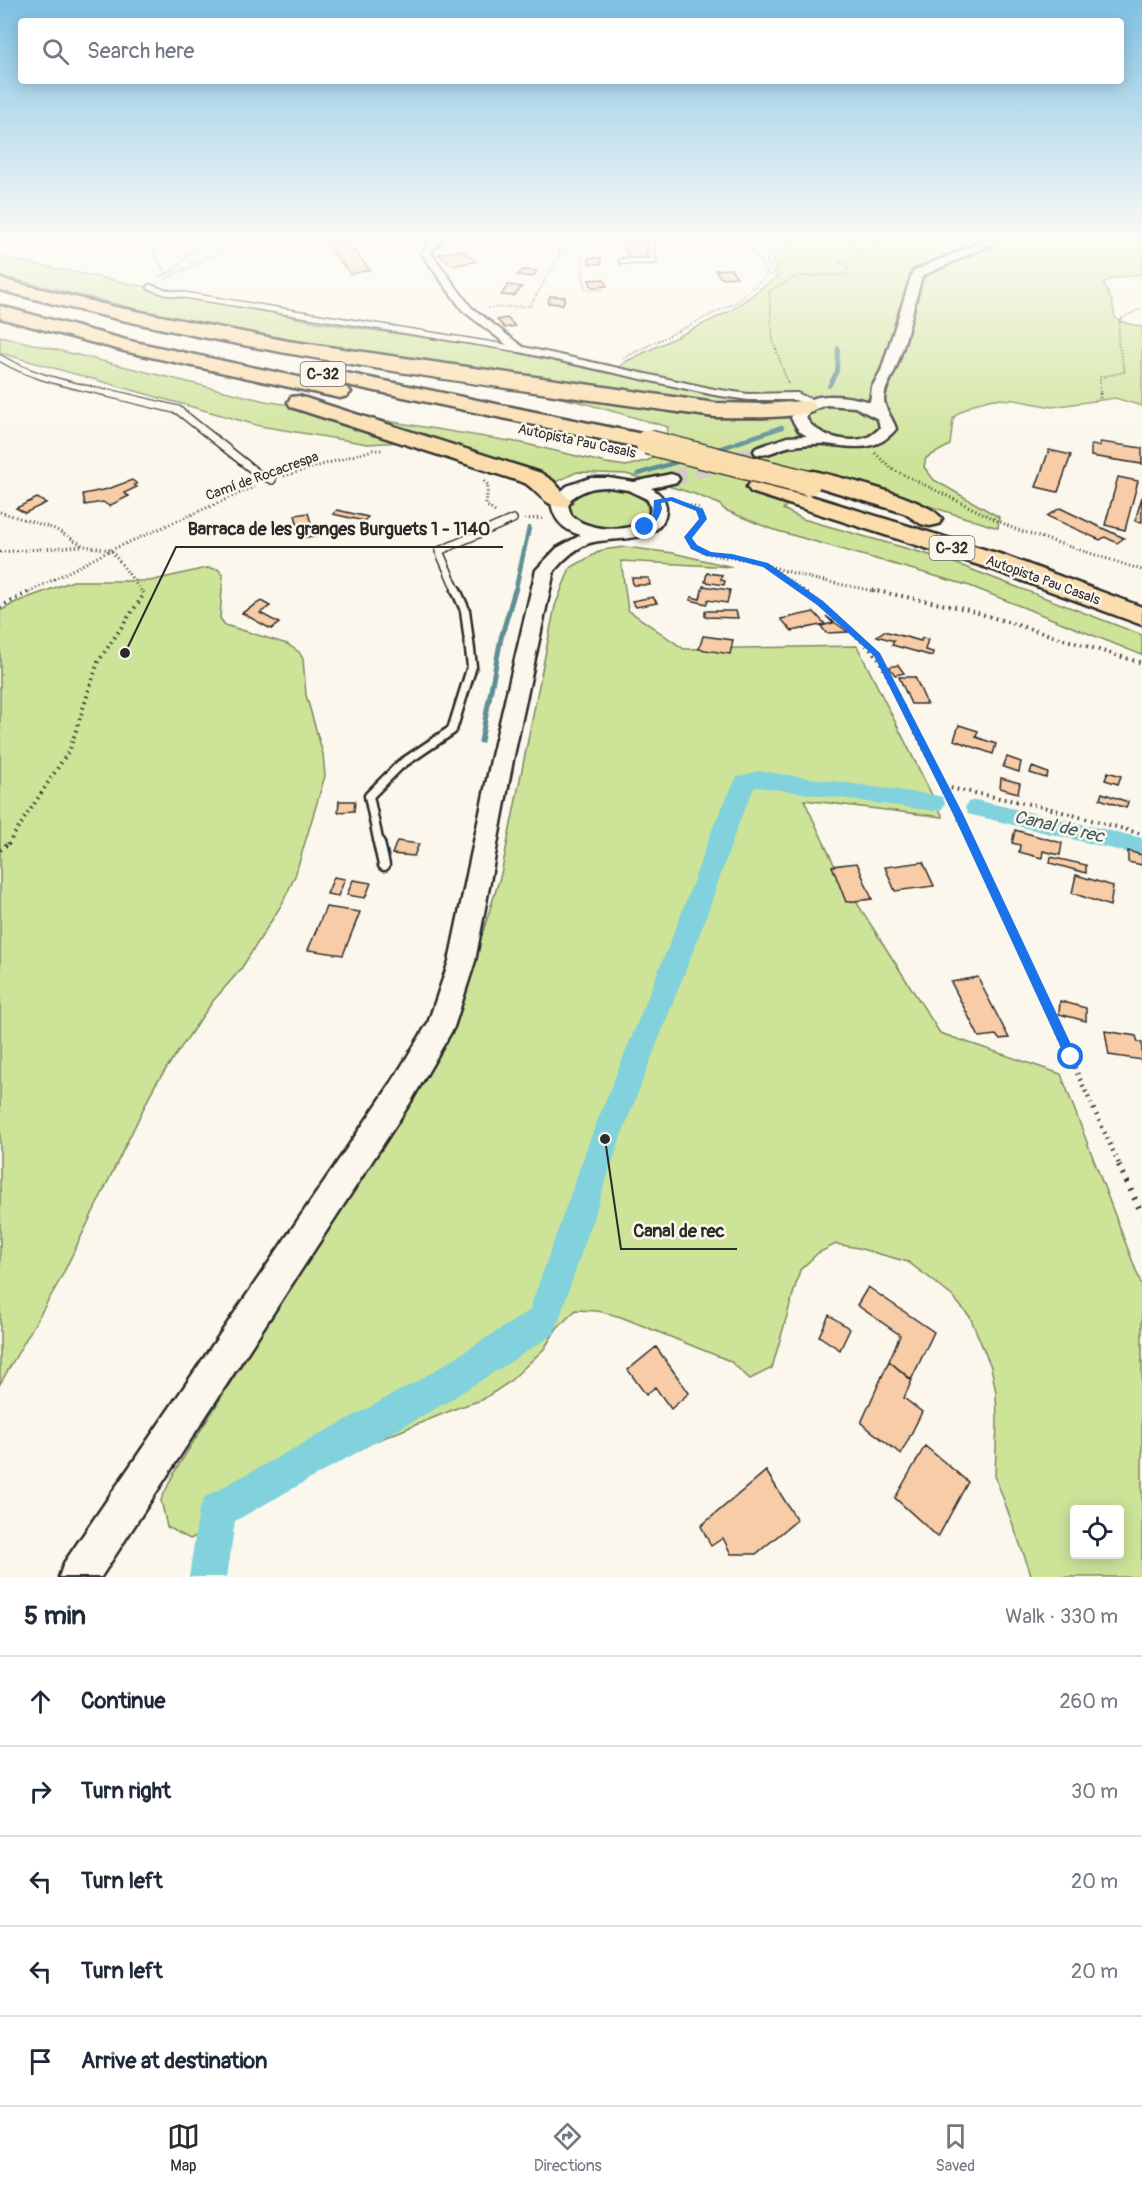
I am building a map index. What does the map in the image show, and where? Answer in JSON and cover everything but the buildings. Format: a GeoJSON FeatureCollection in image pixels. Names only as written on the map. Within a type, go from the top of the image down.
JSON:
{"type":"FeatureCollection","features":[{"type":"Feature","properties":{"kind":"highway","name":"Autopista Pau Casals"},"geometry":{"type":"LineString","coordinates":[[6,314],[185,359],[811,480],[1030,554],[1142,597]]}},
{"type":"Feature","properties":{"kind":"highway","name":"Autopista Pau Casals"},"geometry":{"type":"LineString","coordinates":[[55,314],[148,338],[643,447],[735,484],[759,487],[997,562],[1142,617]]}},
{"type":"Feature","properties":{"kind":"highway"},"geometry":{"type":"LineString","coordinates":[[114,314],[291,355],[516,398],[643,447]]}},
{"type":"Feature","properties":{"kind":"highway"},"geometry":{"type":"LineString","coordinates":[[135,319],[322,353],[671,405],[741,411],[805,402]]}},
{"type":"Feature","properties":{"kind":"highway"},"geometry":{"type":"LineString","coordinates":[[0,329],[256,390],[339,413],[533,478],[545,486],[562,511]]}},
{"type":"Feature","properties":{"kind":"highway"},"geometry":{"type":"LineString","coordinates":[[256,390],[411,417]]}},
{"type":"Feature","properties":{"kind":"highway"},"geometry":{"type":"LineString","coordinates":[[482,429],[643,447]]}},
{"type":"Feature","properties":{"kind":"street"},"geometry":{"type":"LineString","coordinates":[[472,314],[519,349],[601,369],[731,395],[805,402],[848,401],[865,396],[879,387]]}},
{"type":"Feature","properties":{"kind":"street"},"geometry":{"type":"LineString","coordinates":[[879,412],[877,399],[879,387],[888,371],[905,314]]}},
{"type":"Feature","properties":{"kind":"street"},"geometry":{"type":"LineString","coordinates":[[762,451],[788,442],[868,441],[877,438],[888,429],[885,417],[879,412],[848,401]]}},
{"type":"Feature","properties":{"kind":"street"},"geometry":{"type":"LineString","coordinates":[[805,402],[798,413],[798,421],[803,429],[825,440]]}},
{"type":"Feature","properties":{"kind":"street"},"geometry":{"type":"LineString","coordinates":[[788,442],[803,429]]}},
{"type":"Feature","properties":{"kind":"street"},"geometry":{"type":"LineString","coordinates":[[555,556],[562,511],[576,488],[592,483],[612,482],[636,486],[671,479],[655,500]]}},
{"type":"Feature","properties":{"kind":"street"},"geometry":{"type":"LineString","coordinates":[[78,1577],[400,1094],[440,1027],[462,961],[537,601],[546,570],[555,556],[584,539],[627,534],[652,522],[659,509],[655,500],[636,486]]}},
{"type":"Feature","properties":{"kind":"street"},"geometry":{"type":"LineString","coordinates":[[562,511],[580,530],[605,535]]}},
{"type":"Feature","properties":{"kind":"lane"},"geometry":{"type":"LineString","coordinates":[[291,314],[519,349]]}},
{"type":"Feature","properties":{"kind":"lane"},"geometry":{"type":"LineString","coordinates":[[0,358],[20,370],[40,377],[178,410],[257,473],[272,480]]}},
{"type":"Feature","properties":{"kind":"lane"},"geometry":{"type":"LineString","coordinates":[[384,865],[369,796],[400,765],[452,730],[472,666],[465,610],[439,551],[513,519]]}},
{"type":"Feature","properties":{"kind":"path"},"geometry":{"type":"LineString","coordinates":[[601,369],[713,314]]}},
{"type":"Feature","properties":{"kind":"path"},"geometry":{"type":"LineString","coordinates":[[771,314],[773,341],[789,386],[805,402]]}},
{"type":"Feature","properties":{"kind":"path"},"geometry":{"type":"LineString","coordinates":[[1100,399],[1100,377],[1125,372],[1118,342],[1120,320],[1132,314]]}},
{"type":"Feature","properties":{"kind":"path"},"geometry":{"type":"LineString","coordinates":[[868,441],[877,456],[892,469],[975,510],[1035,536],[1142,570]]}},
{"type":"Feature","properties":{"kind":"path","name":"Camí de Rocacrespa"},"geometry":{"type":"LineString","coordinates":[[0,607],[111,550],[214,503],[272,480],[373,450],[388,449]]}},
{"type":"Feature","properties":{"kind":"path"},"geometry":{"type":"LineString","coordinates":[[481,478],[488,485],[486,505]]}},
{"type":"Feature","properties":{"kind":"path"},"geometry":{"type":"LineString","coordinates":[[655,500],[672,499],[699,509],[703,519],[688,537],[694,547],[709,555],[732,556],[814,579],[965,609],[1142,663]]}},
{"type":"Feature","properties":{"kind":"path"},"geometry":{"type":"LineString","coordinates":[[0,512],[55,529],[84,546]]}},
{"type":"Feature","properties":{"kind":"path"},"geometry":{"type":"LineString","coordinates":[[0,552],[84,546],[111,550],[144,594],[98,662],[70,749],[9,843],[0,850]]}},
{"type":"Feature","properties":{"kind":"path"},"geometry":{"type":"LineString","coordinates":[[765,565],[820,603],[877,655],[944,787],[1142,1214]]}},
{"type":"Feature","properties":{"kind":"path"},"geometry":{"type":"LineString","coordinates":[[944,787],[994,795],[1069,812],[1142,834]]}},
{"type":"Feature","properties":{"kind":"green space"},"geometry":{"type":"Polygon","coordinates":[[[156,314],[276,314],[317,322],[501,349],[611,374],[625,362],[725,314],[1114,314],[1119,321],[1142,327],[1142,406],[1115,398],[1052,407],[1015,400],[993,399],[974,404],[953,419],[950,445],[926,458],[924,467],[934,480],[999,517],[998,528],[819,471],[783,509],[803,519],[944,559],[1142,635],[1142,655],[970,586],[771,529],[692,493],[626,474],[577,472],[554,483],[434,440],[368,444],[260,426],[0,353],[0,336],[265,401],[522,443],[626,466],[649,460],[658,453],[665,440],[668,427],[580,402],[156,314]]]}},
{"type":"Feature","properties":{"kind":"green space"},"geometry":{"type":"Polygon","coordinates":[[[599,487],[619,488],[631,492],[647,503],[648,514],[629,526],[608,530],[587,525],[578,520],[569,512],[570,501],[581,492],[599,487]]]}},
{"type":"Feature","properties":{"kind":"green space"},"geometry":{"type":"Polygon","coordinates":[[[625,547],[673,553],[732,567],[621,561],[628,610],[684,649],[857,646],[943,817],[804,800],[839,875],[940,1033],[1061,1074],[1142,1286],[1142,1577],[1032,1577],[995,1476],[996,1392],[991,1367],[970,1317],[953,1297],[908,1262],[836,1244],[818,1253],[800,1270],[772,1368],[750,1379],[730,1361],[621,1317],[598,1311],[576,1310],[557,1328],[544,1349],[508,1383],[482,1400],[352,1450],[312,1468],[279,1485],[204,1533],[190,1539],[167,1527],[161,1500],[175,1471],[452,1030],[501,874],[555,606],[570,568],[602,550],[625,547]]]}},
{"type":"Feature","properties":{"kind":"green space"},"geometry":{"type":"Polygon","coordinates":[[[206,568],[218,569],[223,575],[220,618],[225,625],[287,644],[299,652],[303,659],[306,695],[323,754],[325,776],[295,876],[282,904],[241,969],[213,1001],[155,1085],[60,1280],[0,1384],[0,611],[16,602],[73,581],[150,581],[206,568]]]}},
{"type":"Feature","properties":{"kind":"waterway"},"geometry":{"type":"LineString","coordinates":[[829,386],[837,371],[838,348]]}},
{"type":"Feature","properties":{"kind":"waterway"},"geometry":{"type":"LineString","coordinates":[[713,451],[782,427]]}},
{"type":"Feature","properties":{"kind":"waterway"},"geometry":{"type":"LineString","coordinates":[[638,474],[683,460]]}},
{"type":"Feature","properties":{"kind":"waterway"},"geometry":{"type":"LineString","coordinates":[[515,592],[529,528]]}},
{"type":"Feature","properties":{"kind":"waterway"},"geometry":{"type":"LineString","coordinates":[[481,741],[501,638],[515,590]]}},
{"type":"Feature","properties":{"kind":"waterway","name":"Canal de rec"},"geometry":{"type":"LineString","coordinates":[[208,1576],[218,1510],[435,1390],[542,1322],[605,1139],[692,920],[727,822],[745,783],[758,779],[934,803]]}},
{"type":"Feature","properties":{"kind":"waterway","name":"Canal de rec"},"geometry":{"type":"LineString","coordinates":[[976,808],[1142,847]]}},
{"type":"Feature","properties":{"kind":"tunnel"},"geometry":{"type":"LineString","coordinates":[[671,479],[762,451]]}},
{"type":"Feature","properties":{"kind":"place","name":"Barraca de les granges Burguets 1 - 1140"},"geometry":{"type":"Point","coordinates":[125,653]}},
{"type":"Feature","properties":{"kind":"place","name":"Canal de rec"},"geometry":{"type":"Point","coordinates":[605,1139]}},
{"type":"Feature","properties":{"kind":"route"},"geometry":{"type":"LineString","coordinates":[[645,527],[657,514],[659,509],[657,502],[672,499],[699,509],[703,519],[688,537],[694,547],[709,555],[732,556],[765,565],[820,603],[877,655],[958,814],[1071,1057]]}}]}
